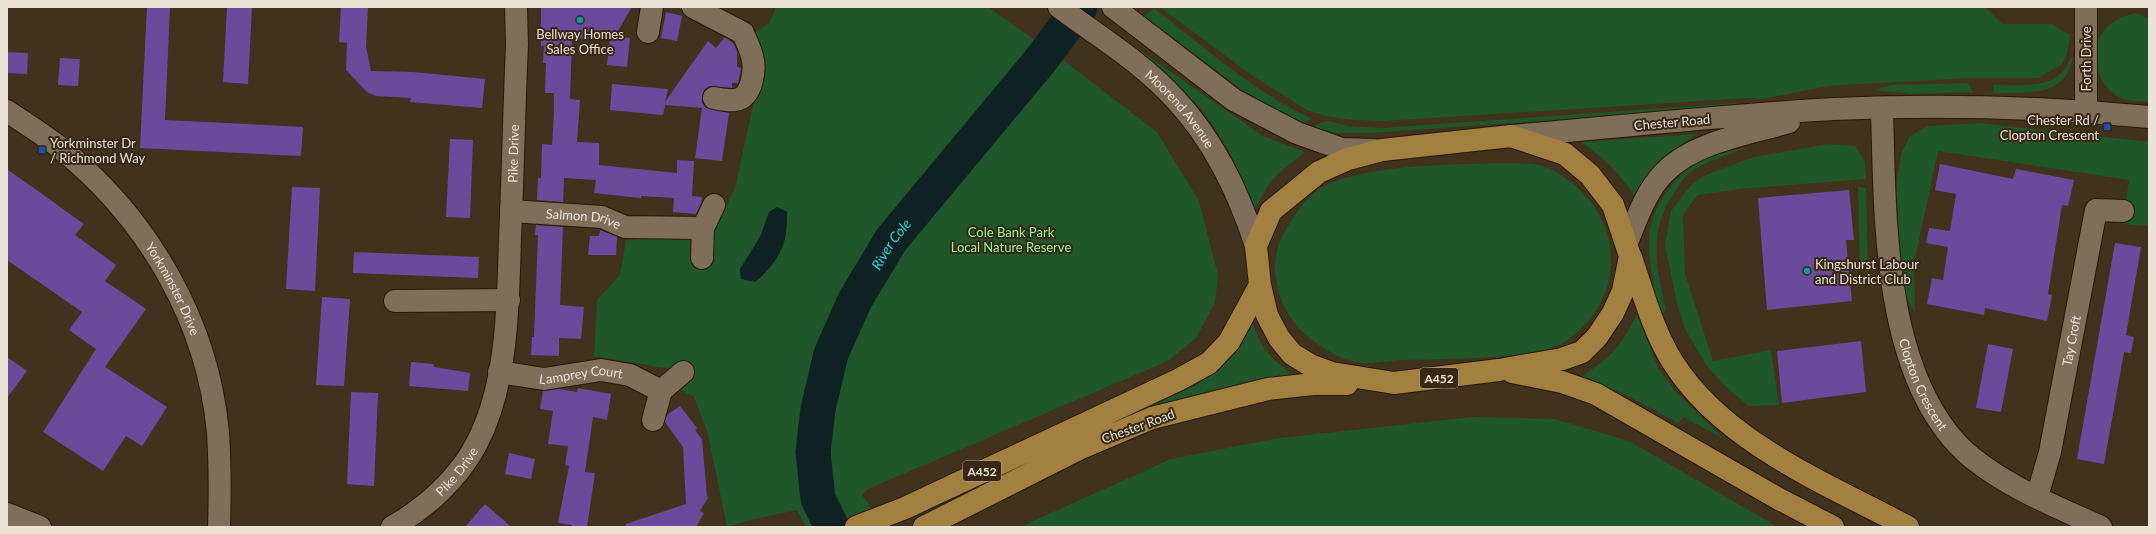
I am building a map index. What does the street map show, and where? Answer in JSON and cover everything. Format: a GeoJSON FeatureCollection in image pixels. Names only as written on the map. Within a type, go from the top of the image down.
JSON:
{"type":"FeatureCollection","features":[{"type":"Feature","properties":{"kind":"highway","name":"A452"},"geometry":{"type":"LineString","coordinates":[[1628,249],[1623,291],[1613,314],[1597,337],[1582,352],[1562,359],[1499,370],[1394,383],[1332,372],[1310,366],[1292,354],[1279,338],[1267,315],[1260,285],[1256,246],[1271,211],[1296,189],[1319,172],[1348,159],[1382,150],[1510,136],[1566,154],[1590,176],[1613,204],[1651,315],[1673,363],[1701,400],[1737,431],[1790,465],[1908,527]]}},
{"type":"Feature","properties":{"kind":"highway","name":"Chester Road"},"geometry":{"type":"LineString","coordinates":[[856,527],[905,508],[1178,380],[1209,363],[1229,342],[1260,285]]}},
{"type":"Feature","properties":{"kind":"highway","name":"A452"},"geometry":{"type":"LineString","coordinates":[[1499,370],[1562,382],[1596,394],[1780,499],[1833,527]]}},
{"type":"Feature","properties":{"kind":"highway","name":"Chester Road"},"geometry":{"type":"LineString","coordinates":[[924,527],[1079,448],[1152,418],[1268,389],[1313,384],[1394,383]]}},
{"type":"Feature","properties":{"kind":"street","name":"Pike Drive"},"geometry":{"type":"LineString","coordinates":[[392,527],[414,515],[434,498],[458,471],[477,444],[490,410],[499,372],[508,300],[517,45],[516,7]]}},
{"type":"Feature","properties":{"kind":"street"},"geometry":{"type":"LineString","coordinates":[[648,32],[652,7]]}},
{"type":"Feature","properties":{"kind":"street"},"geometry":{"type":"LineString","coordinates":[[693,7],[743,32],[753,57],[753,73],[744,97],[736,100],[714,98]]}},
{"type":"Feature","properties":{"kind":"street","name":"Moorend Avenue"},"geometry":{"type":"LineString","coordinates":[[1059,7],[1146,73],[1176,99],[1206,136],[1246,213],[1256,246]]}},
{"type":"Feature","properties":{"kind":"street"},"geometry":{"type":"LineString","coordinates":[[1113,7],[1234,100],[1297,133],[1342,149],[1382,150]]}},
{"type":"Feature","properties":{"kind":"street","name":"Forth Drive"},"geometry":{"type":"LineString","coordinates":[[2086,7],[2086,111]]}},
{"type":"Feature","properties":{"kind":"street","name":"Chester Road"},"geometry":{"type":"LineString","coordinates":[[1510,136],[1834,109],[1987,107],[2086,111],[2149,118]]}},
{"type":"Feature","properties":{"kind":"street","name":"Clopton Crescent"},"geometry":{"type":"LineString","coordinates":[[1882,108],[1887,226],[1895,299],[1904,344],[1917,380],[1931,408],[1951,436],[1970,456],[1990,471],[2037,497],[2101,527]]}},
{"type":"Feature","properties":{"kind":"street","name":"Chester Road"},"geometry":{"type":"LineString","coordinates":[[1628,249],[1638,214],[1652,190],[1663,174],[1683,156],[1710,146],[1834,109]]}},
{"type":"Feature","properties":{"kind":"street","name":"Yorkminster Drive"},"geometry":{"type":"LineString","coordinates":[[7,111],[64,151],[114,198],[146,238],[161,260],[187,310],[207,370],[218,433],[220,485],[219,527]]}},
{"type":"Feature","properties":{"kind":"street"},"geometry":{"type":"LineString","coordinates":[[702,258],[703,228],[714,205]]}},
{"type":"Feature","properties":{"kind":"street","name":"Tay Croft"},"geometry":{"type":"LineString","coordinates":[[2037,497],[2050,452],[2096,210],[2123,212]]}},
{"type":"Feature","properties":{"kind":"street","name":"Salmon Drive"},"geometry":{"type":"LineString","coordinates":[[511,211],[602,217],[625,227],[703,228]]}},
{"type":"Feature","properties":{"kind":"street"},"geometry":{"type":"LineString","coordinates":[[395,301],[508,300]]}},
{"type":"Feature","properties":{"kind":"street","name":"Lamprey Court"},"geometry":{"type":"LineString","coordinates":[[499,372],[544,379],[601,370],[630,375],[661,391]]}},
{"type":"Feature","properties":{"kind":"street"},"geometry":{"type":"LineString","coordinates":[[653,420],[661,391],[683,372]]}},
{"type":"Feature","properties":{"kind":"street"},"geometry":{"type":"LineString","coordinates":[[7,514],[40,527]]}},
{"type":"Feature","properties":{"kind":"green space","name":"Cole Bank Park Local Nature Reserve"},"geometry":{"type":"Polygon","coordinates":[[[776,7],[988,7],[1059,57],[1157,132],[1199,201],[1218,275],[1215,303],[1196,338],[1168,361],[868,489],[862,495],[885,527],[806,527],[797,510],[727,527],[708,434],[694,397],[677,388],[695,369],[685,362],[670,369],[594,356],[597,300],[620,275],[626,240],[713,235],[735,188],[761,69],[753,33],[769,24],[776,7]]]}},
{"type":"Feature","properties":{"kind":"green space"},"geometry":{"type":"Polygon","coordinates":[[[1160,7],[1985,7],[2002,24],[2052,24],[2070,35],[2067,54],[2062,64],[2038,78],[1970,78],[1827,86],[1763,99],[1749,98],[1384,121],[1353,120],[1325,116],[1307,110],[1250,74],[1160,7]]]}},
{"type":"Feature","properties":{"kind":"green space"},"geometry":{"type":"Polygon","coordinates":[[[1154,8],[1250,83],[1313,119],[1301,124],[1269,110],[1144,16],[1154,8]]]}},
{"type":"Feature","properties":{"kind":"green space"},"geometry":{"type":"Polygon","coordinates":[[[2135,13],[2149,19],[2149,102],[2126,100],[2114,94],[2107,88],[2102,80],[2096,61],[2096,51],[2102,33],[2114,21],[2135,13]]]}},
{"type":"Feature","properties":{"kind":"green space"},"geometry":{"type":"Polygon","coordinates":[[[1131,44],[1263,136],[1305,152],[1281,171],[1268,185],[1253,213],[1242,180],[1227,147],[1201,108],[1131,44]]]}},
{"type":"Feature","properties":{"kind":"green space"},"geometry":{"type":"Polygon","coordinates":[[[2073,55],[2069,69],[2063,79],[2054,86],[2044,90],[2032,92],[1993,93],[1994,85],[2030,85],[2048,81],[2056,77],[2066,68],[2073,55]]]}},
{"type":"Feature","properties":{"kind":"green space"},"geometry":{"type":"Polygon","coordinates":[[[1968,83],[1973,92],[1911,94],[1874,90],[1891,85],[1968,83]]]}},
{"type":"Feature","properties":{"kind":"green space"},"geometry":{"type":"Polygon","coordinates":[[[1736,103],[1739,107],[1371,133],[1336,133],[1311,127],[1327,121],[1348,126],[1382,128],[1736,103]]]}},
{"type":"Feature","properties":{"kind":"green space"},"geometry":{"type":"Polygon","coordinates":[[[1979,123],[2149,142],[2149,226],[2123,224],[2129,180],[1938,151],[1914,264],[1915,313],[1903,292],[1896,188],[1901,154],[1910,136],[1928,126],[1979,123]]]}},
{"type":"Feature","properties":{"kind":"green space"},"geometry":{"type":"Polygon","coordinates":[[[1698,134],[1678,147],[1662,161],[1635,197],[1611,166],[1581,142],[1698,134]]]}},
{"type":"Feature","properties":{"kind":"green space"},"geometry":{"type":"Polygon","coordinates":[[[1828,144],[1855,146],[1865,161],[1866,179],[1740,189],[1698,195],[1683,214],[1685,274],[1713,361],[1771,350],[1779,405],[1749,406],[1726,387],[1707,366],[1685,329],[1677,304],[1665,245],[1671,211],[1692,184],[1706,175],[1754,157],[1828,144]]]}},
{"type":"Feature","properties":{"kind":"green space"},"geometry":{"type":"Polygon","coordinates":[[[1744,148],[1710,162],[1691,172],[1680,184],[1666,207],[1660,221],[1656,250],[1659,279],[1666,309],[1664,313],[1660,313],[1652,277],[1649,240],[1654,215],[1660,203],[1675,181],[1695,164],[1710,156],[1744,148]]]}},
{"type":"Feature","properties":{"kind":"green space"},"geometry":{"type":"Polygon","coordinates":[[[1513,163],[1544,166],[1571,182],[1590,200],[1603,221],[1610,244],[1611,268],[1605,292],[1593,314],[1574,335],[1562,344],[1538,352],[1522,354],[1361,363],[1348,360],[1330,352],[1305,334],[1293,321],[1278,290],[1275,267],[1276,255],[1279,244],[1290,223],[1300,207],[1313,194],[1329,184],[1352,176],[1379,171],[1438,165],[1513,163]]]}},
{"type":"Feature","properties":{"kind":"green space"},"geometry":{"type":"Polygon","coordinates":[[[1858,187],[1866,188],[1868,269],[1860,269],[1858,187]]]}},
{"type":"Feature","properties":{"kind":"green space"},"geometry":{"type":"Polygon","coordinates":[[[1637,314],[1658,368],[1676,392],[1724,439],[1684,417],[1678,423],[1626,395],[1581,377],[1608,357],[1626,335],[1637,314]]]}},
{"type":"Feature","properties":{"kind":"green space"},"geometry":{"type":"Polygon","coordinates":[[[1253,323],[1256,333],[1266,350],[1278,363],[1302,381],[1076,440],[1197,385],[1232,357],[1253,323]]]}},
{"type":"Feature","properties":{"kind":"green space"},"geometry":{"type":"Polygon","coordinates":[[[1473,417],[1555,419],[1629,441],[1778,527],[1020,527],[1171,459],[1279,438],[1473,417]]]}},
{"type":"Feature","properties":{"kind":"water"},"geometry":{"type":"Polygon","coordinates":[[[777,207],[787,212],[786,235],[778,256],[765,273],[755,282],[741,279],[740,269],[760,237],[769,212],[777,207]]]}},
{"type":"Feature","properties":{"kind":"building"},"geometry":{"type":"Polygon","coordinates":[[[147,7],[170,7],[165,120],[303,127],[301,156],[140,148],[147,7]]]}},
{"type":"Feature","properties":{"kind":"building"},"geometry":{"type":"Polygon","coordinates":[[[227,7],[252,7],[248,84],[223,82],[227,7]]]}},
{"type":"Feature","properties":{"kind":"building"},"geometry":{"type":"Polygon","coordinates":[[[341,7],[368,7],[366,47],[371,71],[413,72],[485,79],[482,108],[410,102],[411,98],[376,96],[367,92],[346,70],[347,43],[339,42],[341,7]]]}},
{"type":"Feature","properties":{"kind":"building"},"geometry":{"type":"Polygon","coordinates":[[[541,7],[632,7],[615,36],[630,38],[627,67],[607,65],[610,40],[572,38],[570,99],[580,100],[577,142],[599,143],[599,165],[677,173],[677,160],[694,161],[692,196],[702,197],[696,214],[673,212],[674,198],[641,196],[641,198],[594,193],[596,180],[564,178],[563,202],[537,200],[538,178],[541,178],[542,144],[552,145],[554,112],[554,93],[545,93],[546,63],[543,63],[544,46],[541,46],[541,7]]]}},
{"type":"Feature","properties":{"kind":"building"},"geometry":{"type":"Polygon","coordinates":[[[666,12],[682,16],[677,41],[661,38],[666,12]]]}},
{"type":"Feature","properties":{"kind":"building"},"geometry":{"type":"Polygon","coordinates":[[[725,37],[734,44],[737,52],[737,67],[741,68],[738,83],[732,83],[732,88],[709,86],[704,90],[702,96],[702,103],[706,108],[729,113],[722,161],[695,158],[702,108],[665,105],[663,115],[610,110],[612,84],[668,89],[665,102],[708,41],[716,48],[725,37]]]}},
{"type":"Feature","properties":{"kind":"building"},"geometry":{"type":"Polygon","coordinates":[[[7,52],[28,53],[27,74],[7,73],[7,52]]]}},
{"type":"Feature","properties":{"kind":"building"},"geometry":{"type":"Polygon","coordinates":[[[60,58],[80,59],[78,86],[58,85],[60,58]]]}},
{"type":"Feature","properties":{"kind":"building"},"geometry":{"type":"Polygon","coordinates":[[[450,139],[473,140],[470,218],[446,217],[450,139]]]}},
{"type":"Feature","properties":{"kind":"building"},"geometry":{"type":"Polygon","coordinates":[[[1940,164],[2013,179],[2016,169],[2074,180],[2068,206],[2062,205],[2048,294],[2052,295],[2047,321],[1985,308],[1984,315],[1927,304],[1932,278],[1943,280],[1948,247],[1926,243],[1929,228],[1950,231],[1956,194],[1935,190],[1940,164]]]}},
{"type":"Feature","properties":{"kind":"building"},"geometry":{"type":"Polygon","coordinates":[[[7,169],[84,224],[75,235],[116,265],[105,281],[146,309],[105,367],[167,407],[142,446],[126,436],[103,471],[43,432],[96,349],[69,330],[82,312],[7,260],[7,169]]]}},
{"type":"Feature","properties":{"kind":"building"},"geometry":{"type":"Polygon","coordinates":[[[292,187],[320,188],[315,291],[286,289],[292,187]]]}},
{"type":"Feature","properties":{"kind":"building","name":"Kingshurst Labour and District Club"},"geometry":{"type":"Polygon","coordinates":[[[1849,190],[1854,240],[1846,240],[1852,301],[1767,310],[1758,198],[1849,190]]]}},
{"type":"Feature","properties":{"kind":"building"},"geometry":{"type":"Polygon","coordinates":[[[536,225],[563,227],[560,305],[584,307],[581,339],[559,338],[559,356],[531,355],[532,337],[534,337],[538,235],[535,235],[536,225]]]}},
{"type":"Feature","properties":{"kind":"building"},"geometry":{"type":"Polygon","coordinates":[[[600,230],[617,237],[616,255],[588,255],[590,236],[599,236],[600,230]]]}},
{"type":"Feature","properties":{"kind":"building"},"geometry":{"type":"Polygon","coordinates":[[[2115,243],[2141,247],[2126,335],[2134,337],[2131,353],[2124,352],[2104,464],[2077,459],[2115,243]]]}},
{"type":"Feature","properties":{"kind":"building"},"geometry":{"type":"Polygon","coordinates":[[[354,252],[479,257],[478,278],[353,273],[354,252]]]}},
{"type":"Feature","properties":{"kind":"building"},"geometry":{"type":"Polygon","coordinates":[[[322,297],[350,299],[344,386],[316,385],[322,297]]]}},
{"type":"Feature","properties":{"kind":"building"},"geometry":{"type":"Polygon","coordinates":[[[1861,341],[1866,392],[1782,403],[1777,351],[1861,341]]]}},
{"type":"Feature","properties":{"kind":"building"},"geometry":{"type":"Polygon","coordinates":[[[1988,344],[2013,349],[2001,412],[1976,408],[1988,344]]]}},
{"type":"Feature","properties":{"kind":"building"},"geometry":{"type":"Polygon","coordinates":[[[7,357],[27,371],[7,398],[7,357]]]}},
{"type":"Feature","properties":{"kind":"building"},"geometry":{"type":"Polygon","coordinates":[[[411,362],[434,364],[434,367],[470,373],[468,391],[409,386],[411,362]]]}},
{"type":"Feature","properties":{"kind":"building"},"geometry":{"type":"Polygon","coordinates":[[[578,388],[611,394],[607,420],[593,417],[585,472],[595,473],[587,527],[572,527],[572,525],[558,523],[569,466],[565,465],[568,446],[548,444],[553,411],[540,409],[543,391],[560,389],[577,392],[578,388]]]}},
{"type":"Feature","properties":{"kind":"building"},"geometry":{"type":"Polygon","coordinates":[[[351,392],[378,393],[374,486],[347,484],[351,392]]]}},
{"type":"Feature","properties":{"kind":"building"},"geometry":{"type":"Polygon","coordinates":[[[680,406],[697,428],[695,430],[702,439],[707,497],[709,496],[700,511],[704,513],[696,527],[626,527],[626,524],[686,504],[683,447],[665,422],[667,415],[680,406]]]}},
{"type":"Feature","properties":{"kind":"building"},"geometry":{"type":"Polygon","coordinates":[[[509,453],[535,459],[531,479],[505,474],[509,453]]]}},
{"type":"Feature","properties":{"kind":"building"},"geometry":{"type":"Polygon","coordinates":[[[485,504],[511,527],[465,527],[485,504]]]}},
{"type":"Feature","properties":{"kind":"waterway","name":"River Cole"},"geometry":{"type":"LineString","coordinates":[[832,527],[818,499],[813,452],[818,409],[831,354],[855,300],[891,240],[1040,61],[1080,7]]}},
{"type":"Feature","properties":{"kind":"place","name":"Bellway Homes Sales Office"},"geometry":{"type":"Point","coordinates":[580,20]}},
{"type":"Feature","properties":{"kind":"place","name":"Chester Rd / Clopton Crescent"},"geometry":{"type":"Point","coordinates":[2107,127]}},
{"type":"Feature","properties":{"kind":"place","name":"Yorkminster Dr / Richmond Way"},"geometry":{"type":"Point","coordinates":[42,150]}},
{"type":"Feature","properties":{"kind":"place","name":"Kingshurst Labour and District Club"},"geometry":{"type":"Point","coordinates":[1807,271]}}]}
